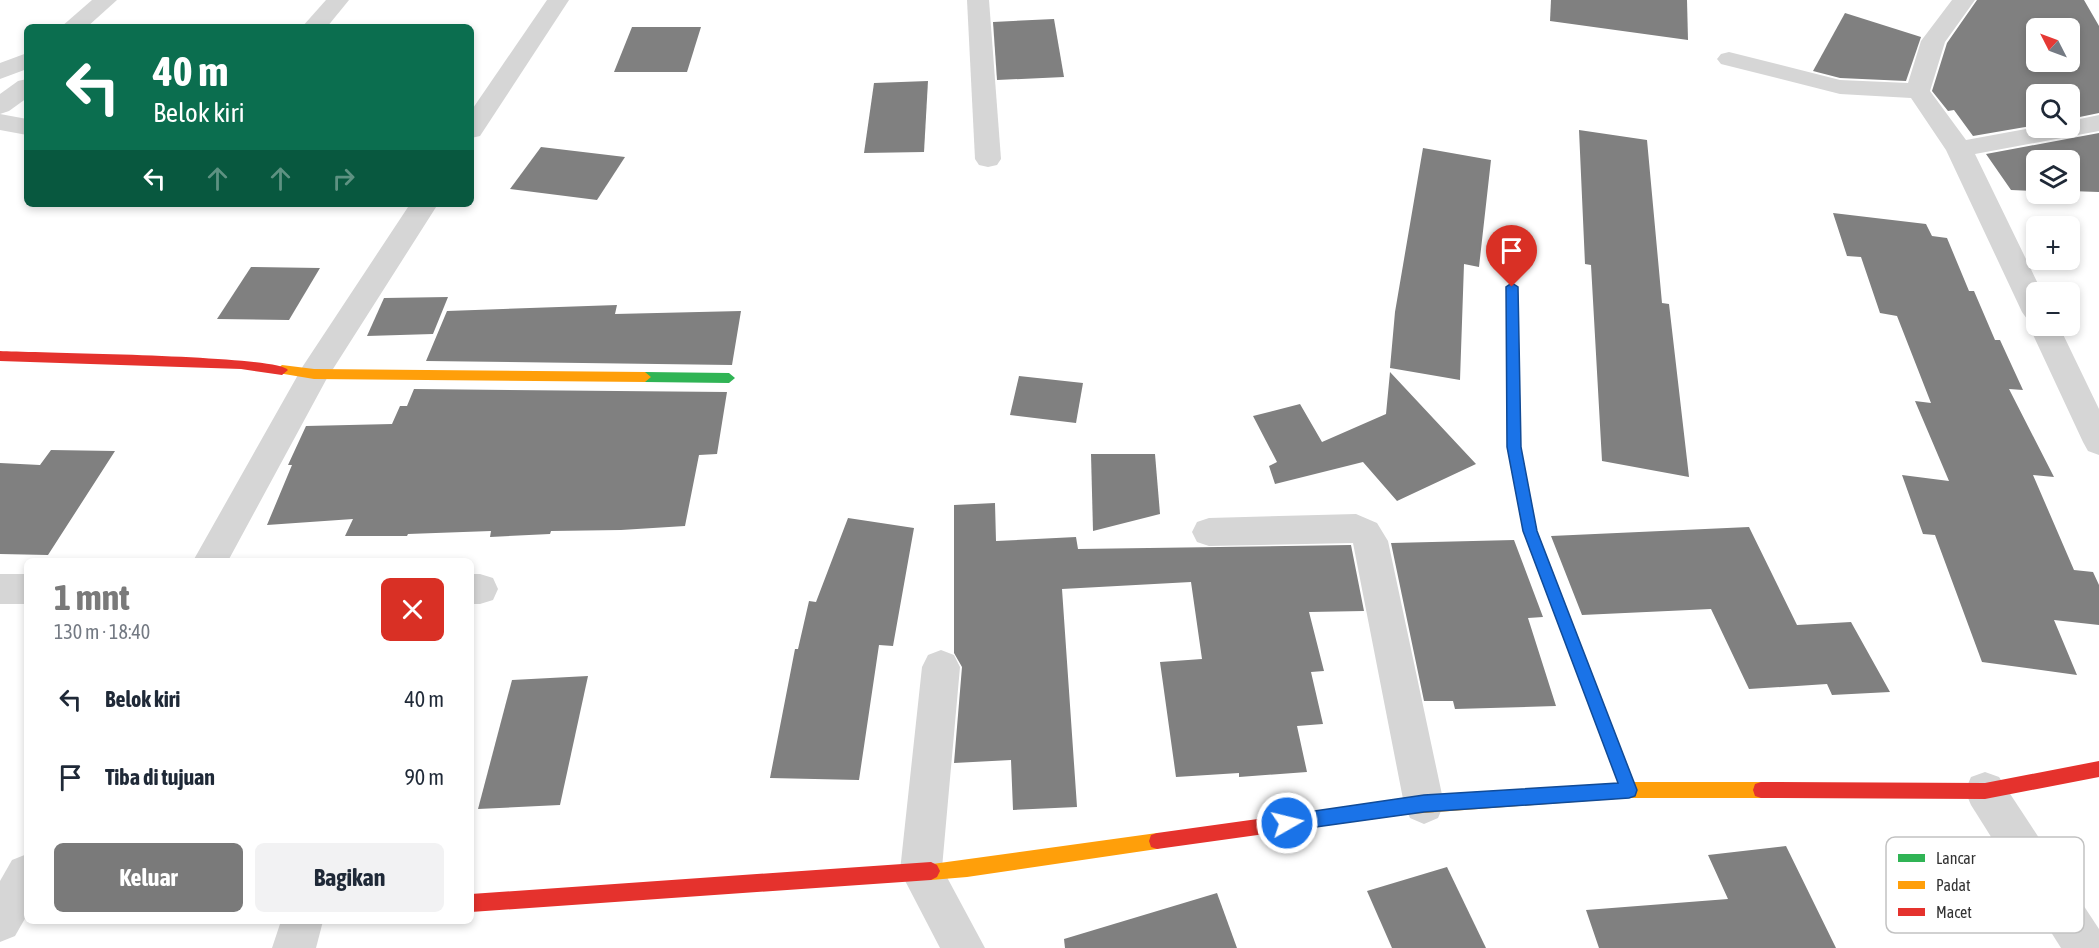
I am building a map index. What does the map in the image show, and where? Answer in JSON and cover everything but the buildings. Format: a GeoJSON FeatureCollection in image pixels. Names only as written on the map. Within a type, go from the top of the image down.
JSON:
{"type":"FeatureCollection","features":[{"type":"Feature","properties":{"kind":"street"},"geometry":{"type":"LineString","coordinates":[[77,24],[106,0]]}},
{"type":"Feature","properties":{"kind":"street"},"geometry":{"type":"LineString","coordinates":[[317,24],[338,0]]}},
{"type":"Feature","properties":{"kind":"street"},"geometry":{"type":"LineString","coordinates":[[474,126],[558,0]]}},
{"type":"Feature","properties":{"kind":"street"},"geometry":{"type":"LineString","coordinates":[[978,0],[988,159]]}},
{"type":"Feature","properties":{"kind":"street"},"geometry":{"type":"LineString","coordinates":[[1918,91],[1933,41],[1964,0]]}},
{"type":"Feature","properties":{"kind":"street"},"geometry":{"type":"LineString","coordinates":[[1729,59],[1840,87],[1918,91]]}},
{"type":"Feature","properties":{"kind":"street"},"geometry":{"type":"LineString","coordinates":[[0,106],[18,72]]}},
{"type":"Feature","properties":{"kind":"street"},"geometry":{"type":"LineString","coordinates":[[1918,91],[1959,149],[2026,289]]}},
{"type":"Feature","properties":{"kind":"street"},"geometry":{"type":"LineString","coordinates":[[0,122],[24,126]]}},
{"type":"Feature","properties":{"kind":"street"},"geometry":{"type":"LineString","coordinates":[[1959,149],[2099,123]]}},
{"type":"Feature","properties":{"kind":"street"},"geometry":{"type":"LineString","coordinates":[[212,558],[314,374],[422,207]]}},
{"type":"Feature","properties":{"kind":"street"},"geometry":{"type":"LineString","coordinates":[[1512,287],[1514,447],[1530,531],[1629,790]]}},
{"type":"Feature","properties":{"kind":"street"},"geometry":{"type":"LineString","coordinates":[[2049,336],[2099,442]]}},
{"type":"Feature","properties":{"kind":"street"},"geometry":{"type":"LineString","coordinates":[[0,356],[241,364],[314,374],[729,378]]}},
{"type":"Feature","properties":{"kind":"street"},"geometry":{"type":"LineString","coordinates":[[1209,532],[1356,528],[1365,533],[1371,541],[1424,804]]}},
{"type":"Feature","properties":{"kind":"street"},"geometry":{"type":"LineString","coordinates":[[0,589],[24,589]]}},
{"type":"Feature","properties":{"kind":"street"},"geometry":{"type":"LineString","coordinates":[[941,667],[921,871],[963,948]]}},
{"type":"Feature","properties":{"kind":"street"},"geometry":{"type":"LineString","coordinates":[[474,903],[967,868],[1424,804],[1629,790],[1985,791],[2099,769]]}},
{"type":"Feature","properties":{"kind":"street"},"geometry":{"type":"LineString","coordinates":[[1985,791],[2015,837]]}},
{"type":"Feature","properties":{"kind":"street"},"geometry":{"type":"LineString","coordinates":[[0,921],[24,880]]}},
{"type":"Feature","properties":{"kind":"street"},"geometry":{"type":"LineString","coordinates":[[0,921],[24,921]]}},
{"type":"Feature","properties":{"kind":"street"},"geometry":{"type":"LineString","coordinates":[[294,948],[301,924]]}},
{"type":"Feature","properties":{"kind":"street"},"geometry":{"type":"LineString","coordinates":[[2076,933],[2086,948]]}},
{"type":"Feature","properties":{"kind":"traffic: fast"},"geometry":{"type":"LineString","coordinates":[[645,377],[729,378]]}},
{"type":"Feature","properties":{"kind":"traffic: slow"},"geometry":{"type":"LineString","coordinates":[[1512,287],[1514,447],[1530,531],[1629,790]]}},
{"type":"Feature","properties":{"kind":"traffic: slow"},"geometry":{"type":"LineString","coordinates":[[282,370],[314,374],[645,377]]}},
{"type":"Feature","properties":{"kind":"traffic: slow"},"geometry":{"type":"LineString","coordinates":[[1410,806],[1629,790],[1761,790]]}},
{"type":"Feature","properties":{"kind":"traffic: slow"},"geometry":{"type":"LineString","coordinates":[[931,871],[1157,841]]}},
{"type":"Feature","properties":{"kind":"traffic: jam"},"geometry":{"type":"LineString","coordinates":[[0,356],[241,364],[282,370]]}},
{"type":"Feature","properties":{"kind":"traffic: jam"},"geometry":{"type":"LineString","coordinates":[[1761,790],[1985,791],[2099,769]]}},
{"type":"Feature","properties":{"kind":"traffic: jam"},"geometry":{"type":"LineString","coordinates":[[1157,841],[1410,806]]}},
{"type":"Feature","properties":{"kind":"traffic: jam"},"geometry":{"type":"LineString","coordinates":[[474,903],[931,871]]}},
{"type":"Feature","properties":{"kind":"route"},"geometry":{"type":"LineString","coordinates":[[1287,823],[1424,804],[1629,790],[1530,531],[1514,447],[1512,287]]}}]}
